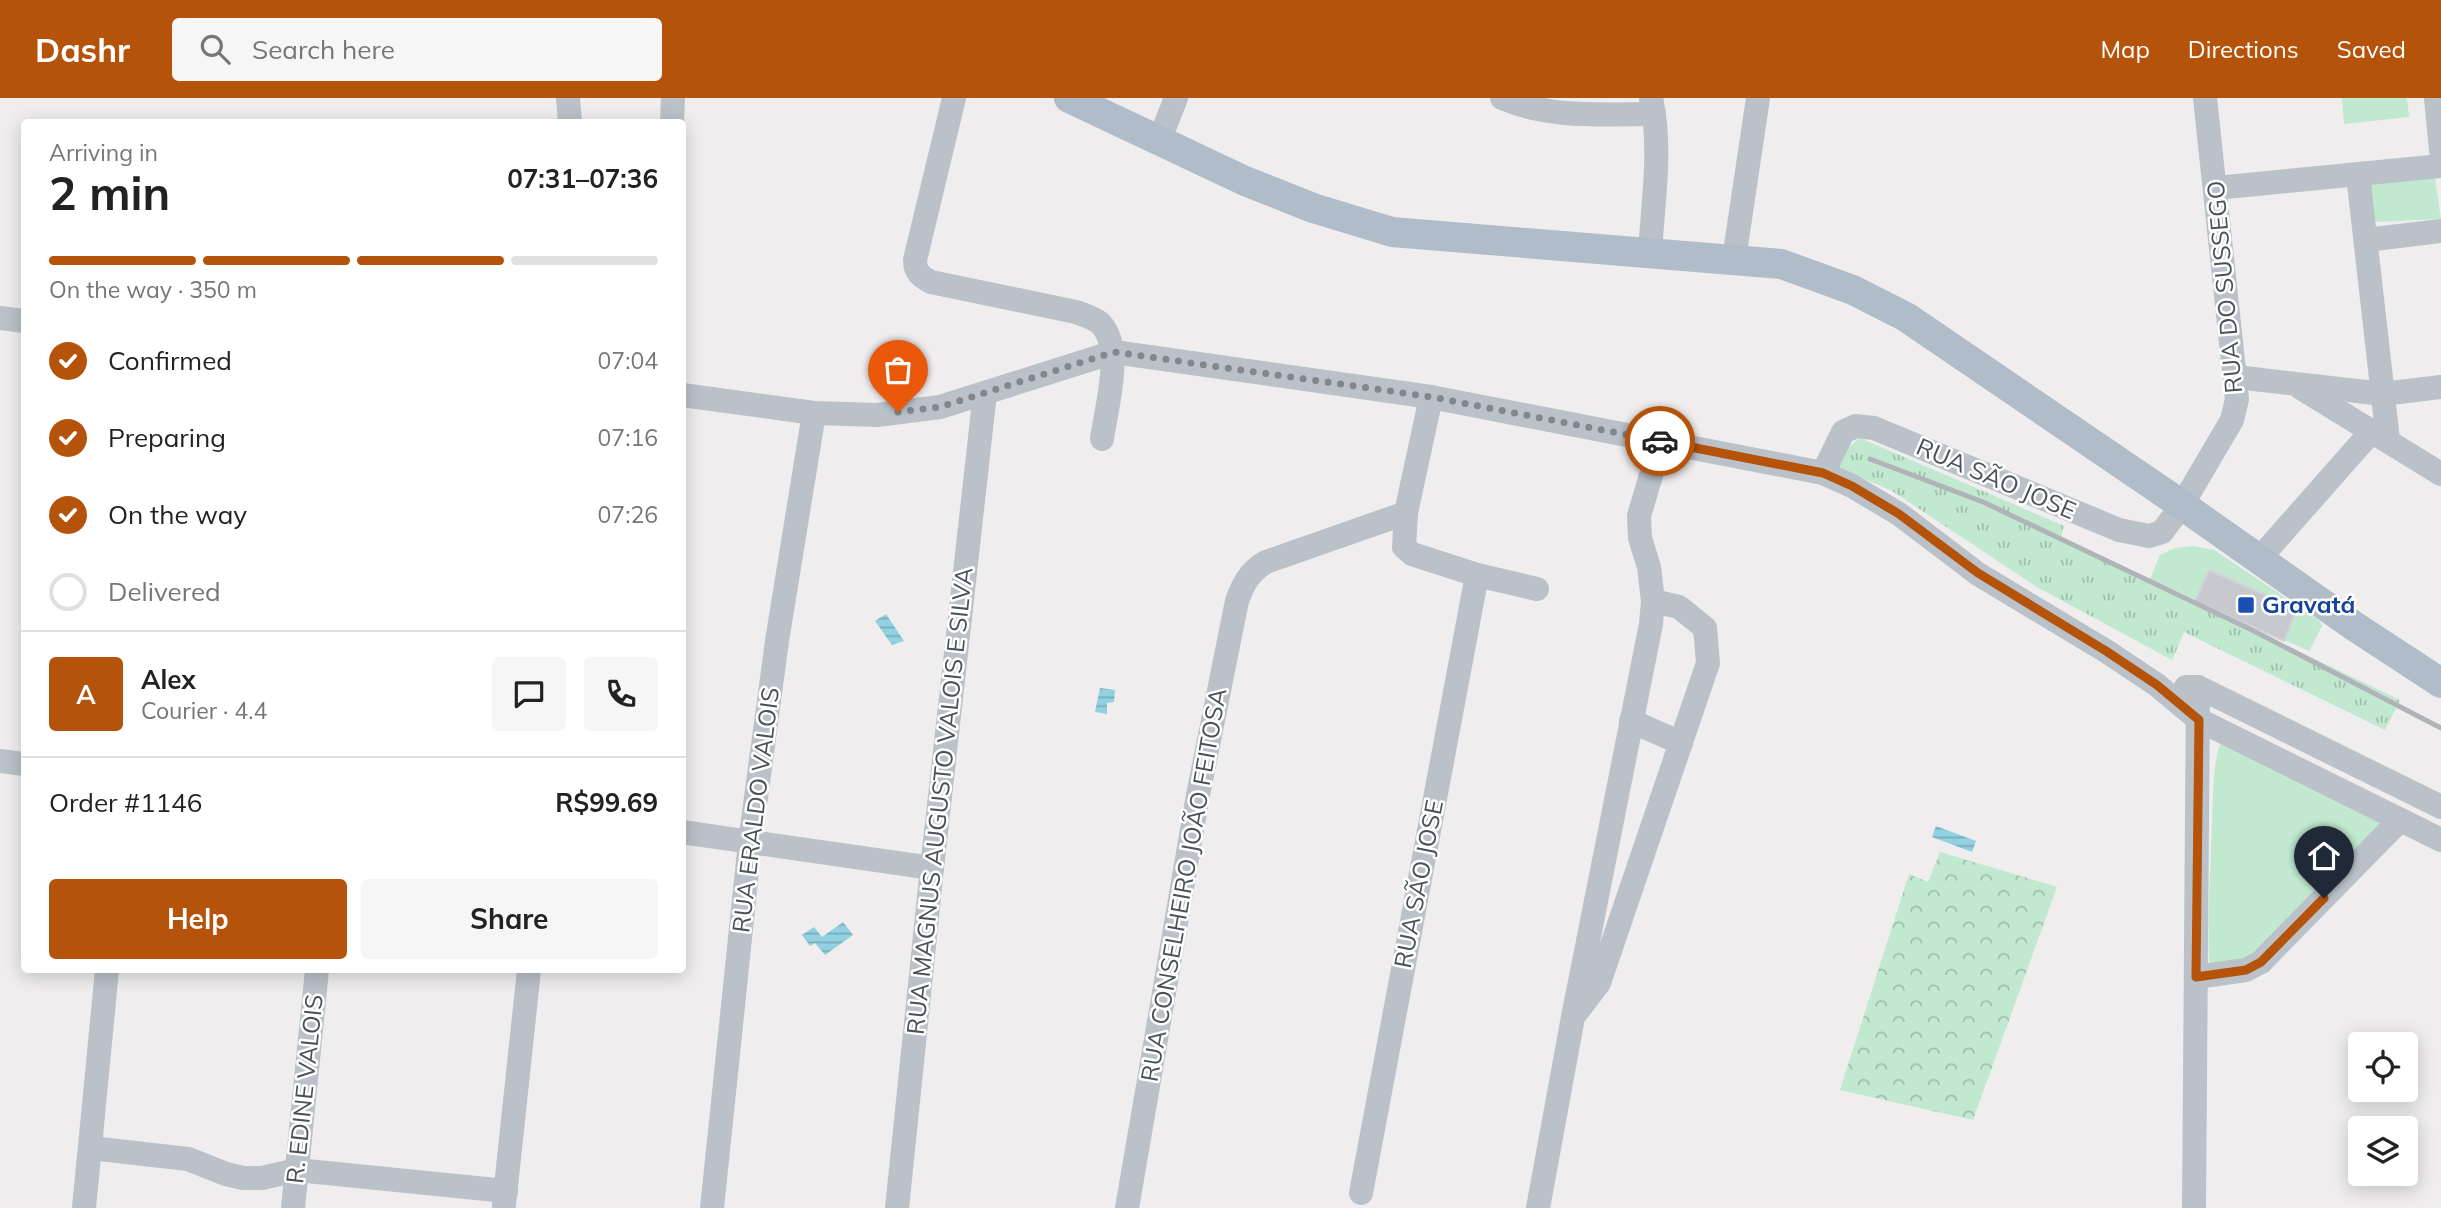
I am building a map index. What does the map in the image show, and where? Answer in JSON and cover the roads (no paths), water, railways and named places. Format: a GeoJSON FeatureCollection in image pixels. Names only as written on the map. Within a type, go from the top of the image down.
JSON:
{"type":"FeatureCollection","features":[{"type":"Feature","properties":{"kind":"main road"},"geometry":{"type":"LineString","coordinates":[[1069,98],[1245,181],[1313,208],[1392,232],[1781,264],[1853,290],[1906,317],[2441,683]]}},
{"type":"Feature","properties":{"kind":"street"},"geometry":{"type":"LineString","coordinates":[[568,98],[570,119]]}},
{"type":"Feature","properties":{"kind":"street"},"geometry":{"type":"LineString","coordinates":[[672,119],[673,98]]}},
{"type":"Feature","properties":{"kind":"street"},"geometry":{"type":"LineString","coordinates":[[954,98],[915,268],[919,275],[931,282],[1090,317],[1101,324],[1114,352],[1102,439]]}},
{"type":"Feature","properties":{"kind":"street"},"geometry":{"type":"LineString","coordinates":[[1159,141],[1176,98]]}},
{"type":"Feature","properties":{"kind":"street"},"geometry":{"type":"LineString","coordinates":[[1503,98],[1516,104],[1576,115],[1653,106],[1654,191],[1650,252]]}},
{"type":"Feature","properties":{"kind":"street"},"geometry":{"type":"LineString","coordinates":[[1734,259],[1758,98]]}},
{"type":"Feature","properties":{"kind":"street","name":"RUA DO SUSSEGO"},"geometry":{"type":"LineString","coordinates":[[2182,505],[2232,420],[2237,399],[2205,98]]}},
{"type":"Feature","properties":{"kind":"street"},"geometry":{"type":"LineString","coordinates":[[2436,98],[2441,150]]}},
{"type":"Feature","properties":{"kind":"street"},"geometry":{"type":"LineString","coordinates":[[2216,188],[2441,166]]}},
{"type":"Feature","properties":{"kind":"street"},"geometry":{"type":"LineString","coordinates":[[2259,559],[2380,435],[2383,394],[2358,175]]}},
{"type":"Feature","properties":{"kind":"street"},"geometry":{"type":"LineString","coordinates":[[2366,240],[2441,231]]}},
{"type":"Feature","properties":{"kind":"street"},"geometry":{"type":"LineString","coordinates":[[0,318],[21,321]]}},
{"type":"Feature","properties":{"kind":"street"},"geometry":{"type":"LineString","coordinates":[[686,396],[814,413],[877,415],[940,407],[1114,352],[1432,397],[1823,473],[1852,486],[1899,514],[1978,573],[2157,685],[2199,720],[2441,840]]}},
{"type":"Feature","properties":{"kind":"street"},"geometry":{"type":"LineString","coordinates":[[2236,377],[2383,394],[2441,387]]}},
{"type":"Feature","properties":{"kind":"street"},"geometry":{"type":"LineString","coordinates":[[2291,383],[2441,474]]}},
{"type":"Feature","properties":{"kind":"street","name":"RUA MAGNUS AUGUSTO VALOIS E SILVA"},"geometry":{"type":"LineString","coordinates":[[897,1208],[985,393]]}},
{"type":"Feature","properties":{"kind":"street"},"geometry":{"type":"LineString","coordinates":[[1432,397],[1406,513],[1404,547],[1412,554],[1477,575],[1536,589]]}},
{"type":"Feature","properties":{"kind":"street","name":"RUA ERALDO VALOIS"},"geometry":{"type":"LineString","coordinates":[[712,1208],[750,842],[777,642],[814,413]]}},
{"type":"Feature","properties":{"kind":"street","name":"RUA SÃO JOSE"},"geometry":{"type":"LineString","coordinates":[[1823,473],[1843,432],[1856,426],[1874,428],[2119,530],[2149,536],[2162,532],[2182,505]]}},
{"type":"Feature","properties":{"kind":"street"},"geometry":{"type":"LineString","coordinates":[[1538,1208],[1651,624],[1653,601],[1649,567],[1640,538],[1639,516],[1661,441]]}},
{"type":"Feature","properties":{"kind":"street","name":"RUA CONSELHEIRO JOÃO FEITOSA"},"geometry":{"type":"LineString","coordinates":[[1127,1208],[1198,795],[1237,601],[1244,583],[1256,568],[1266,562],[1406,513]]}},
{"type":"Feature","properties":{"kind":"street","name":"RUA SÃO JOSE"},"geometry":{"type":"LineString","coordinates":[[1361,1193],[1477,575]]}},
{"type":"Feature","properties":{"kind":"street"},"geometry":{"type":"LineString","coordinates":[[1573,1017],[1599,983],[1708,663],[1705,628],[1679,607],[1653,601]]}},
{"type":"Feature","properties":{"kind":"street"},"geometry":{"type":"LineString","coordinates":[[2157,685],[2198,687],[2441,807]]}},
{"type":"Feature","properties":{"kind":"street"},"geometry":{"type":"LineString","coordinates":[[2194,1208],[2198,687]]}},
{"type":"Feature","properties":{"kind":"street"},"geometry":{"type":"LineString","coordinates":[[1632,721],[1681,743]]}},
{"type":"Feature","properties":{"kind":"street"},"geometry":{"type":"LineString","coordinates":[[2306,772],[2317,746]]}},
{"type":"Feature","properties":{"kind":"street"},"geometry":{"type":"LineString","coordinates":[[0,761],[21,764]]}},
{"type":"Feature","properties":{"kind":"street"},"geometry":{"type":"LineString","coordinates":[[2196,977],[2246,970],[2261,962],[2400,820]]}},
{"type":"Feature","properties":{"kind":"street"},"geometry":{"type":"LineString","coordinates":[[686,833],[932,868]]}},
{"type":"Feature","properties":{"kind":"street"},"geometry":{"type":"LineString","coordinates":[[84,1208],[107,973]]}},
{"type":"Feature","properties":{"kind":"street","name":"R. EDINE VALOIS"},"geometry":{"type":"LineString","coordinates":[[293,1208],[317,973]]}},
{"type":"Feature","properties":{"kind":"street"},"geometry":{"type":"LineString","coordinates":[[90,1148],[188,1159],[243,1178],[262,1178],[297,1170],[505,1200],[529,973]]}},
{"type":"Feature","properties":{"kind":"water"},"geometry":{"type":"Polygon","coordinates":[[[886,614],[904,641],[892,645],[875,621],[886,614]]]}},
{"type":"Feature","properties":{"kind":"water"},"geometry":{"type":"Polygon","coordinates":[[[1100,688],[1115,690],[1114,702],[1107,703],[1107,714],[1095,712],[1100,688]]]}},
{"type":"Feature","properties":{"kind":"water"},"geometry":{"type":"Polygon","coordinates":[[[1936,826],[1976,841],[1972,852],[1932,837],[1936,826]]]}},
{"type":"Feature","properties":{"kind":"water"},"geometry":{"type":"Polygon","coordinates":[[[843,922],[853,935],[825,955],[815,943],[810,946],[802,935],[814,927],[822,937],[843,922]]]}},
{"type":"Feature","properties":{"kind":"railway"},"geometry":{"type":"LineString","coordinates":[[1870,459],[1983,502],[2250,629],[2441,728]]}},
{"type":"Feature","properties":{"kind":"place","name":"Gravatá"},"geometry":{"type":"Point","coordinates":[2246,605]}}]}
